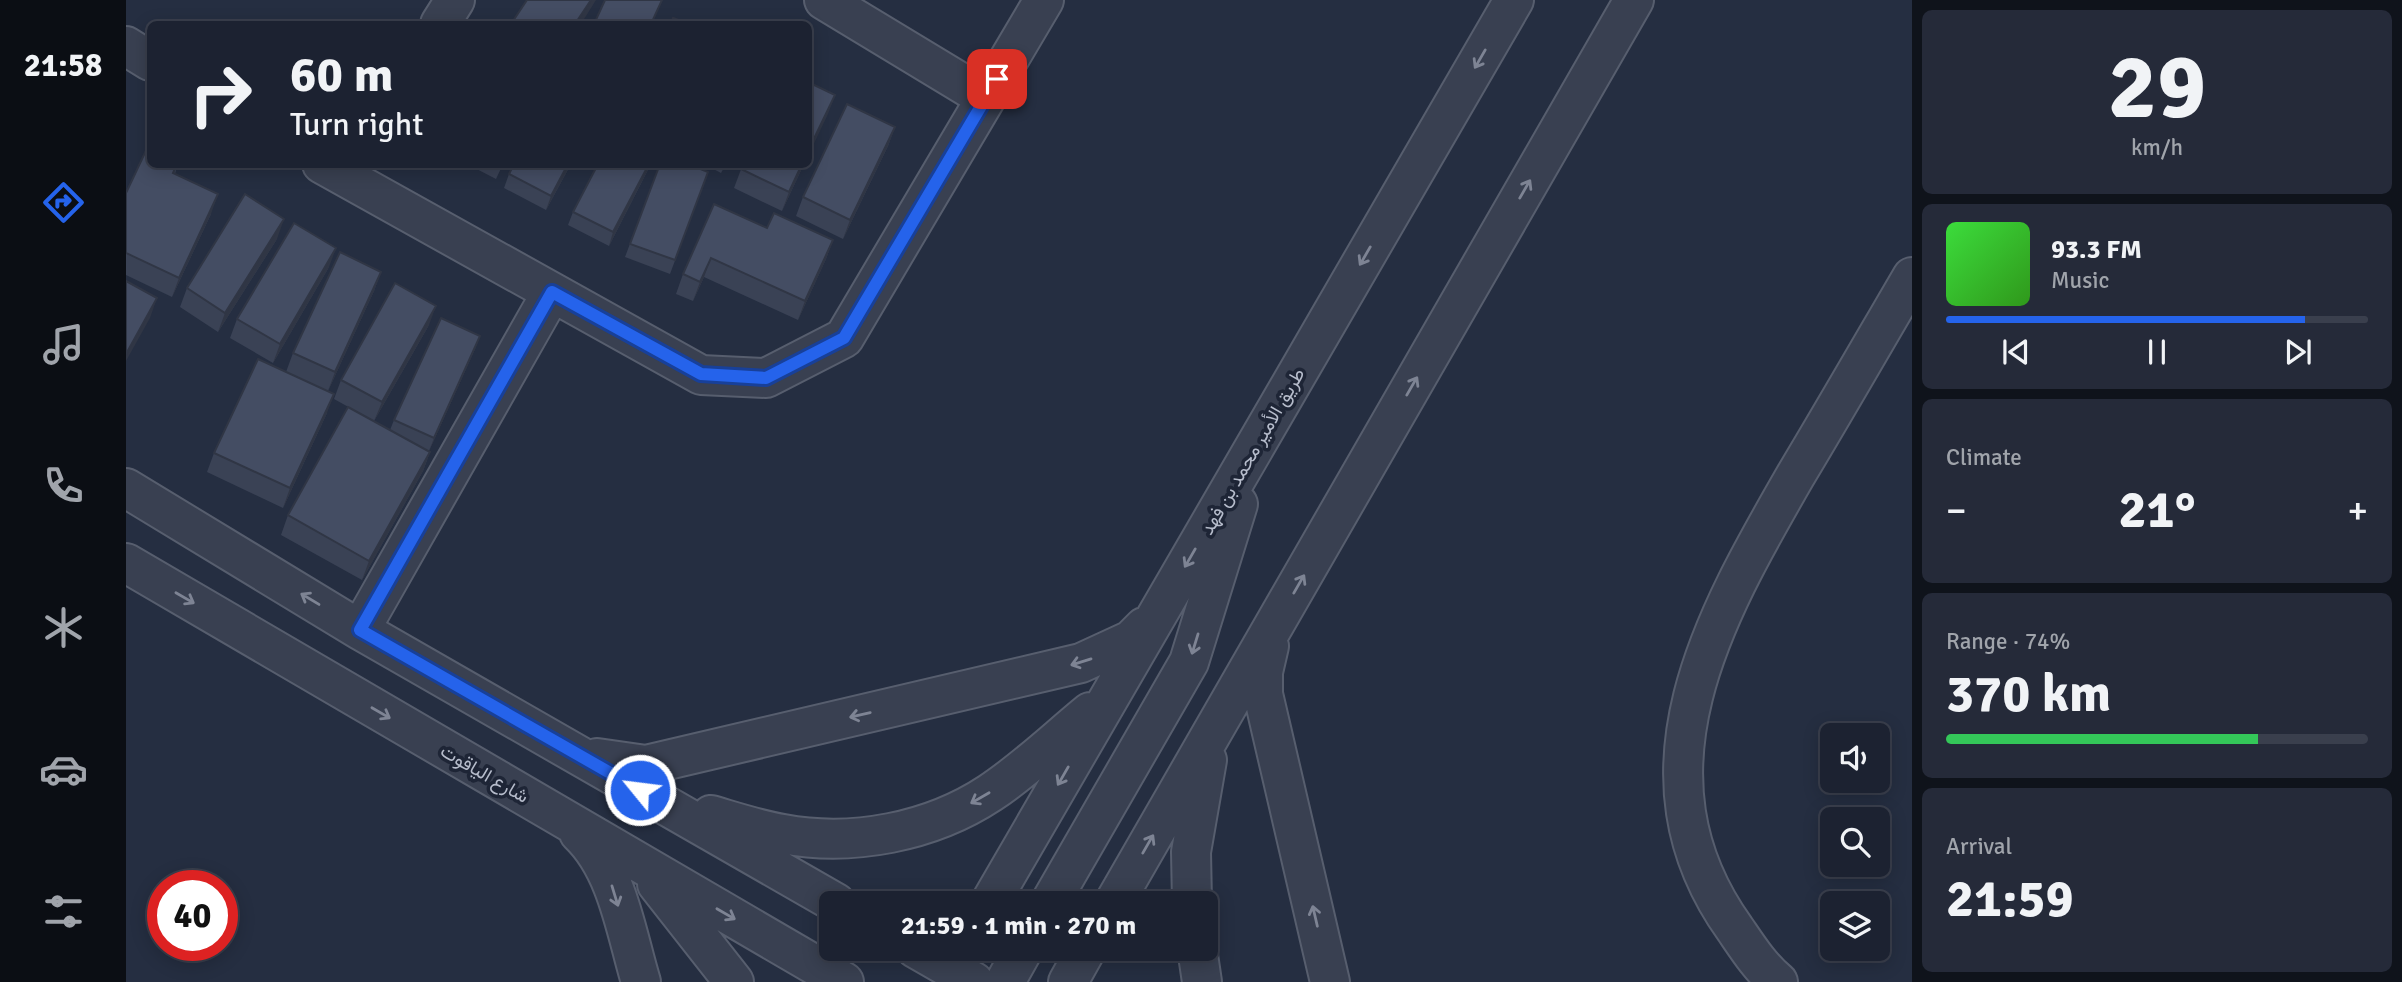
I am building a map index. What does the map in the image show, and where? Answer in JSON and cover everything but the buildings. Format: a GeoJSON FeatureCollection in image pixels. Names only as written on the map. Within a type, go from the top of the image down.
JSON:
{"type":"FeatureCollection","features":[{"type":"Feature","properties":{"kind":"street"},"geometry":{"type":"LineString","coordinates":[[442,21],[454,0]]}},
{"type":"Feature","properties":{"kind":"street"},"geometry":{"type":"LineString","coordinates":[[824,0],[986,98]]}},
{"type":"Feature","properties":{"kind":"street"},"geometry":{"type":"LineString","coordinates":[[344,170],[552,292],[701,374],[766,378],[844,338],[1044,0]]}},
{"type":"Feature","properties":{"kind":"street","name":"طريق الأمير محمد بن فهد"},"geometry":{"type":"LineString","coordinates":[[997,891],[1514,0]]}},
{"type":"Feature","properties":{"kind":"street"},"geometry":{"type":"LineString","coordinates":[[1121,891],[1633,0]]}},
{"type":"Feature","properties":{"kind":"street"},"geometry":{"type":"LineString","coordinates":[[126,46],[147,59]]}},
{"type":"Feature","properties":{"kind":"street"},"geometry":{"type":"LineString","coordinates":[[1778,982],[1765,972],[1714,900],[1692,840],[1682,778],[1687,723],[1703,655],[1738,574],[1912,277]]}},
{"type":"Feature","properties":{"kind":"street"},"geometry":{"type":"LineString","coordinates":[[360,630],[552,292]]}},
{"type":"Feature","properties":{"kind":"street"},"geometry":{"type":"LineString","coordinates":[[1058,891],[1189,662],[1259,439]]}},
{"type":"Feature","properties":{"kind":"street"},"geometry":{"type":"LineString","coordinates":[[126,488],[360,630],[819,893]]}},
{"type":"Feature","properties":{"kind":"street","name":"شارع الياقوت"},"geometry":{"type":"LineString","coordinates":[[126,563],[844,982]]}},
{"type":"Feature","properties":{"kind":"street"},"geometry":{"type":"LineString","coordinates":[[572,751],[626,764],[646,765],[1081,663],[1131,640],[1158,613]]}},
{"type":"Feature","properties":{"kind":"street"},"geometry":{"type":"LineString","coordinates":[[1276,625],[1265,663],[1264,694],[1330,982]]}},
{"type":"Feature","properties":{"kind":"street"},"geometry":{"type":"LineString","coordinates":[[663,803],[784,834],[818,838],[870,836],[914,827],[960,811],[990,793],[1110,695]]}},
{"type":"Feature","properties":{"kind":"street"},"geometry":{"type":"LineString","coordinates":[[1192,891],[1191,852],[1211,737]]}},
{"type":"Feature","properties":{"kind":"street"},"geometry":{"type":"LineString","coordinates":[[564,820],[599,858],[610,881],[640,982]]}},
{"type":"Feature","properties":{"kind":"street"},"geometry":{"type":"LineString","coordinates":[[642,866],[734,982]]}},
{"type":"Feature","properties":{"kind":"street"},"geometry":{"type":"LineString","coordinates":[[938,961],[959,973]]}},
{"type":"Feature","properties":{"kind":"street"},"geometry":{"type":"LineString","coordinates":[[1005,982],[1017,961]]}},
{"type":"Feature","properties":{"kind":"street"},"geometry":{"type":"LineString","coordinates":[[1068,982],[1080,961]]}},
{"type":"Feature","properties":{"kind":"street"},"geometry":{"type":"LineString","coordinates":[[1199,961],[1202,982]]}},
{"type":"Feature","properties":{"kind":"route"},"geometry":{"type":"LineString","coordinates":[[640,790],[360,630],[552,292],[701,374],[766,378],[844,338],[997,79]]}}]}
